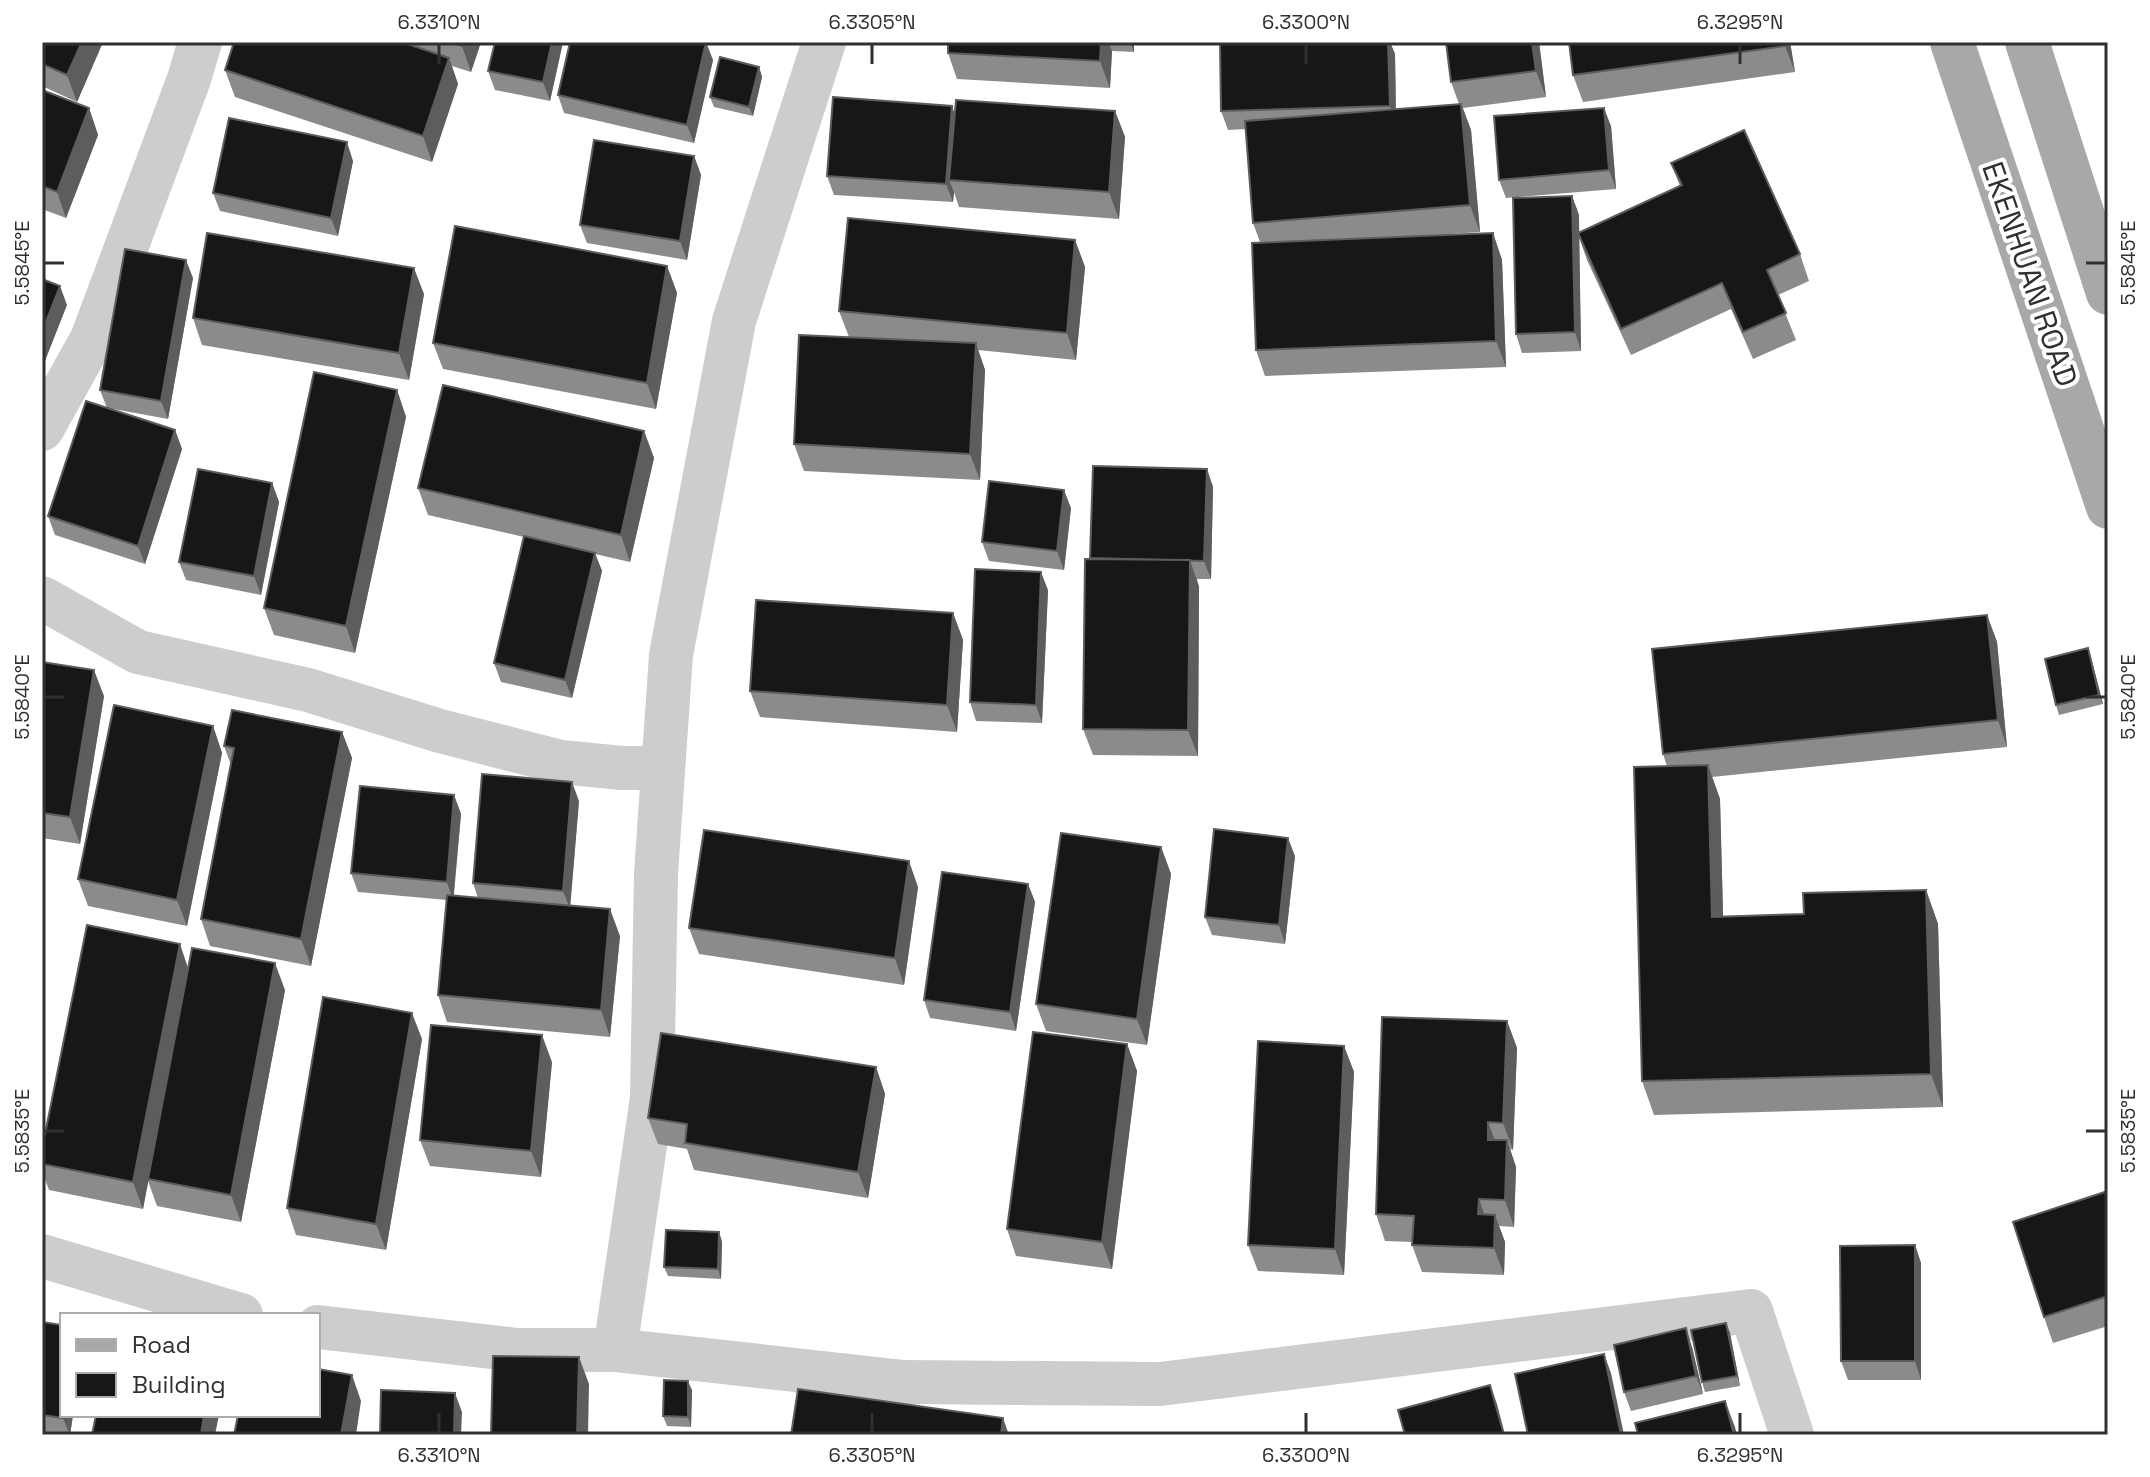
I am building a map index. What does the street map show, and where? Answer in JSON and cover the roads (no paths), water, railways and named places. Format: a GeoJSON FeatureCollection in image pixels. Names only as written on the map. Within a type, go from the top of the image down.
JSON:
{"type":"FeatureCollection","features":[{"type":"Feature","properties":{"kind":"main road","name":"EKENHUAN ROAD"},"geometry":{"type":"LineString","coordinates":[[1952,42],[2108,507]]}},
{"type":"Feature","properties":{"kind":"main road"},"geometry":{"type":"LineString","coordinates":[[2027,42],[2108,293]]}},
{"type":"Feature","properties":{"kind":"street"},"geometry":{"type":"LineString","coordinates":[[42,429],[92,339],[200,42]]}},
{"type":"Feature","properties":{"kind":"street"},"geometry":{"type":"LineString","coordinates":[[615,1350],[652,1098],[656,874],[671,655],[734,321],[824,42]]}},
{"type":"Feature","properties":{"kind":"street"},"geometry":{"type":"LineString","coordinates":[[42,598],[138,652],[308,690],[440,731],[561,762],[622,768],[663,768]]}},
{"type":"Feature","properties":{"kind":"street"},"geometry":{"type":"LineString","coordinates":[[42,1256],[234,1313]]}},
{"type":"Feature","properties":{"kind":"street"},"geometry":{"type":"LineString","coordinates":[[320,1327],[518,1350],[615,1350],[904,1382],[1160,1384],[1751,1311],[1792,1435]]}}]}
